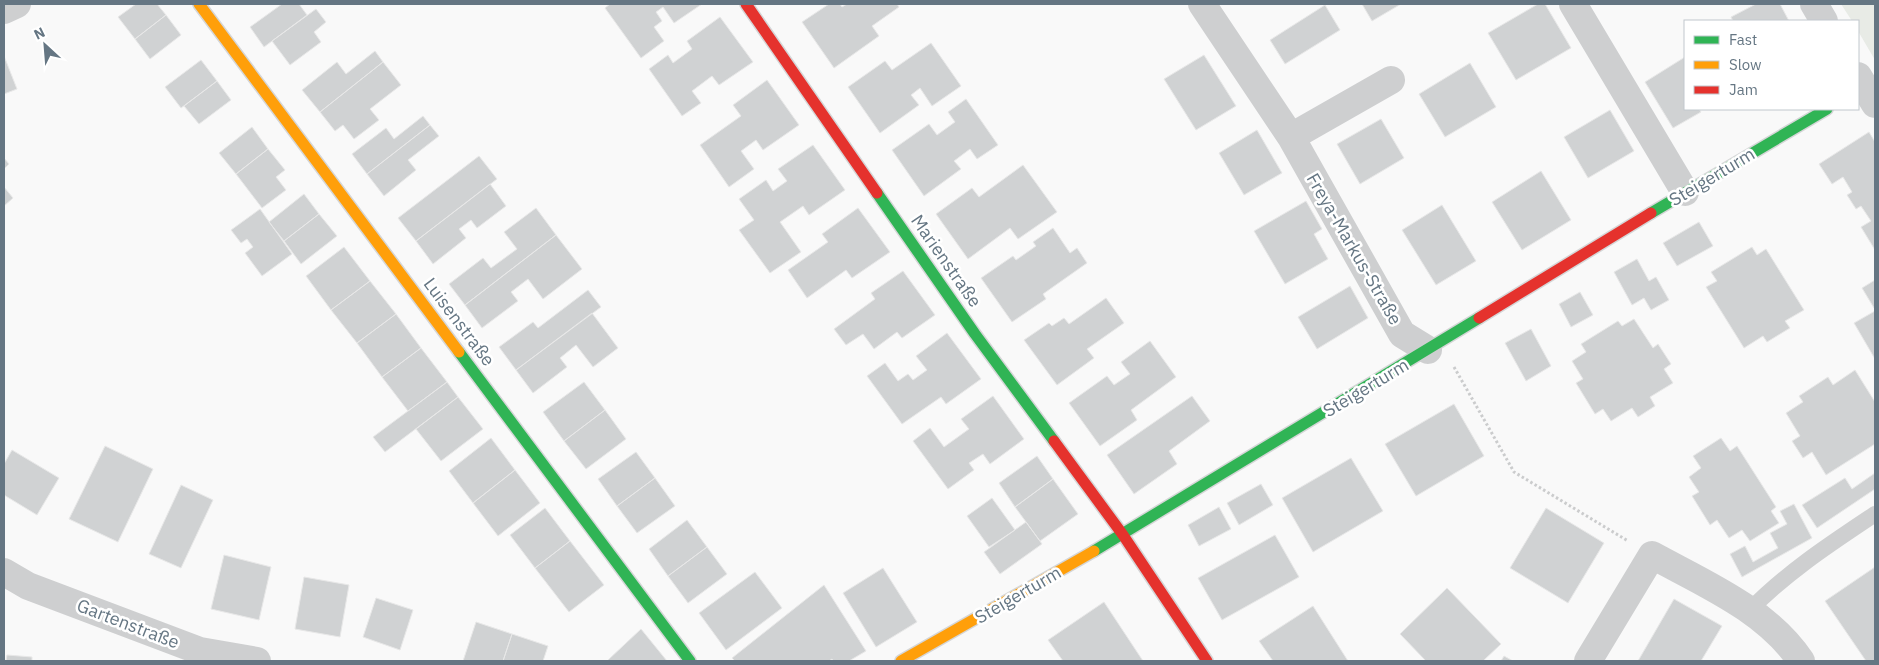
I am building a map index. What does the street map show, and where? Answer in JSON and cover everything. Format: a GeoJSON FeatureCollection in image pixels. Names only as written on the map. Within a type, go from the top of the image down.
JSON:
{"type":"FeatureCollection","features":[{"type":"Feature","properties":{"kind":"street"},"geometry":{"type":"LineString","coordinates":[[4,10],[17,4]]}},
{"type":"Feature","properties":{"kind":"street","name":"Luisenstraße"},"geometry":{"type":"LineString","coordinates":[[199,4],[690,661]]}},
{"type":"Feature","properties":{"kind":"street","name":"Marienstraße"},"geometry":{"type":"LineString","coordinates":[[746,4],[975,334],[1122,535],[1207,661]]}},
{"type":"Feature","properties":{"kind":"street","name":"Freya-Markus-Straße"},"geometry":{"type":"LineString","coordinates":[[1202,4],[1291,137],[1402,334],[1428,350]]}},
{"type":"Feature","properties":{"kind":"street"},"geometry":{"type":"LineString","coordinates":[[1573,4],[1685,192]]}},
{"type":"Feature","properties":{"kind":"street"},"geometry":{"type":"LineString","coordinates":[[1814,4],[1823,20]]}},
{"type":"Feature","properties":{"kind":"street"},"geometry":{"type":"LineString","coordinates":[[1291,137],[1391,80]]}},
{"type":"Feature","properties":{"kind":"street","name":"Steigerturm"},"geometry":{"type":"LineString","coordinates":[[901,661],[1122,535],[1685,192],[1825,110]]}},
{"type":"Feature","properties":{"kind":"street"},"geometry":{"type":"LineString","coordinates":[[1588,661],[1652,555],[1728,596],[1776,629],[1802,661]]}},
{"type":"Feature","properties":{"kind":"street","name":"Gartenstraße"},"geometry":{"type":"LineString","coordinates":[[4,572],[28,586],[200,650],[258,661]]}},
{"type":"Feature","properties":{"kind":"lane"},"geometry":{"type":"LineString","coordinates":[[1749,611],[1773,586],[1812,556],[1875,514]]}},
{"type":"Feature","properties":{"kind":"path"},"geometry":{"type":"LineString","coordinates":[[1428,350],[1456,369],[1514,472],[1652,555]]}},
{"type":"Feature","properties":{"kind":"shaded area"},"geometry":{"type":"Polygon","coordinates":[[[1841,4],[1875,4],[1875,60],[1859,33],[1859,20],[1851,20],[1841,4]]]}},
{"type":"Feature","properties":{"kind":"building"},"geometry":{"type":"Polygon","coordinates":[[[136,4],[157,4],[166,15],[135,39],[118,17],[136,4]]]}},
{"type":"Feature","properties":{"kind":"building"},"geometry":{"type":"Polygon","coordinates":[[[282,4],[299,4],[307,15],[264,47],[250,27],[282,4]]]}},
{"type":"Feature","properties":{"kind":"building"},"geometry":{"type":"Polygon","coordinates":[[[610,4],[702,4],[674,23],[663,7],[656,12],[662,21],[654,27],[664,41],[641,58],[605,8],[610,4]]]}},
{"type":"Feature","properties":{"kind":"building"},"geometry":{"type":"Polygon","coordinates":[[[829,4],[840,4],[842,7],[847,4],[897,4],[899,7],[872,26],[879,36],[834,68],[802,22],[829,4]]]}},
{"type":"Feature","properties":{"kind":"building"},"geometry":{"type":"Polygon","coordinates":[[[1362,4],[1401,4],[1372,21],[1362,4]]]}},
{"type":"Feature","properties":{"kind":"building"},"geometry":{"type":"Polygon","coordinates":[[[1538,4],[1545,4],[1571,48],[1516,80],[1488,33],[1538,4]]]}},
{"type":"Feature","properties":{"kind":"building"},"geometry":{"type":"Polygon","coordinates":[[[1756,4],[1780,4],[1788,20],[1732,20],[1731,17],[1756,4]]]}},
{"type":"Feature","properties":{"kind":"building"},"geometry":{"type":"Polygon","coordinates":[[[1325,5],[1340,30],[1285,64],[1270,40],[1325,5]]]}},
{"type":"Feature","properties":{"kind":"building"},"geometry":{"type":"Polygon","coordinates":[[[316,9],[326,22],[314,32],[321,42],[290,65],[272,41],[316,9]]]}},
{"type":"Feature","properties":{"kind":"building"},"geometry":{"type":"Polygon","coordinates":[[[166,15],[181,35],[150,59],[135,39],[166,15]]]}},
{"type":"Feature","properties":{"kind":"building"},"geometry":{"type":"Polygon","coordinates":[[[720,17],[753,62],[719,85],[712,76],[692,91],[701,103],[682,116],[649,69],[668,55],[673,63],[692,49],[687,41],[720,17]]]}},
{"type":"Feature","properties":{"kind":"building"},"geometry":{"type":"Polygon","coordinates":[[[931,43],[961,86],[932,106],[920,88],[911,95],[919,105],[880,133],[848,87],[885,61],[892,70],[931,43]]]}},
{"type":"Feature","properties":{"kind":"building"},"geometry":{"type":"Polygon","coordinates":[[[375,51],[383,62],[320,112],[302,90],[337,62],[346,74],[375,51]]]}},
{"type":"Feature","properties":{"kind":"building"},"geometry":{"type":"Polygon","coordinates":[[[1204,55],[1236,106],[1196,130],[1164,79],[1204,55]]]}},
{"type":"Feature","properties":{"kind":"building"},"geometry":{"type":"Polygon","coordinates":[[[4,56],[17,89],[4,94],[4,56]]]}},
{"type":"Feature","properties":{"kind":"building"},"geometry":{"type":"Polygon","coordinates":[[[1684,58],[1684,110],[1700,110],[1701,112],[1673,128],[1645,82],[1684,58]]]}},
{"type":"Feature","properties":{"kind":"building"},"geometry":{"type":"Polygon","coordinates":[[[201,60],[217,81],[181,108],[165,87],[201,60]]]}},
{"type":"Feature","properties":{"kind":"building"},"geometry":{"type":"Polygon","coordinates":[[[383,62],[401,85],[370,109],[379,120],[354,139],[343,125],[335,131],[320,112],[383,62]]]}},
{"type":"Feature","properties":{"kind":"building"},"geometry":{"type":"Polygon","coordinates":[[[1470,63],[1496,107],[1445,137],[1419,94],[1470,63]]]}},
{"type":"Feature","properties":{"kind":"building"},"geometry":{"type":"Polygon","coordinates":[[[767,80],[799,125],[763,150],[756,140],[741,151],[754,169],[729,187],[700,145],[741,116],[733,105],[767,80]]]}},
{"type":"Feature","properties":{"kind":"building"},"geometry":{"type":"Polygon","coordinates":[[[217,81],[231,100],[199,124],[184,106],[217,81]]]}},
{"type":"Feature","properties":{"kind":"building"},"geometry":{"type":"Polygon","coordinates":[[[966,99],[998,145],[977,159],[970,149],[954,161],[961,169],[924,196],[892,150],[929,124],[937,135],[955,122],[948,112],[966,99]]]}},
{"type":"Feature","properties":{"kind":"building"},"geometry":{"type":"Polygon","coordinates":[[[1610,110],[1634,151],[1588,178],[1564,137],[1610,110]]]}},
{"type":"Feature","properties":{"kind":"building"},"geometry":{"type":"Polygon","coordinates":[[[423,116],[430,125],[367,174],[352,154],[386,128],[394,139],[423,116]]]}},
{"type":"Feature","properties":{"kind":"building"},"geometry":{"type":"Polygon","coordinates":[[[1381,119],[1404,158],[1360,184],[1337,144],[1381,119]]]}},
{"type":"Feature","properties":{"kind":"building"},"geometry":{"type":"Polygon","coordinates":[[[430,125],[439,136],[408,160],[416,170],[384,196],[367,174],[430,125]]]}},
{"type":"Feature","properties":{"kind":"building"},"geometry":{"type":"Polygon","coordinates":[[[252,127],[268,149],[236,174],[219,153],[252,127]]]}},
{"type":"Feature","properties":{"kind":"building"},"geometry":{"type":"Polygon","coordinates":[[[1257,130],[1282,173],[1244,195],[1219,153],[1257,130]]]}},
{"type":"Feature","properties":{"kind":"building"},"geometry":{"type":"Polygon","coordinates":[[[1869,132],[1875,142],[1875,250],[1861,227],[1871,221],[1861,206],[1856,209],[1847,195],[1852,192],[1843,177],[1832,184],[1819,164],[1869,132]]]}},
{"type":"Feature","properties":{"kind":"building"},"geometry":{"type":"Polygon","coordinates":[[[813,145],[845,190],[809,215],[803,206],[780,222],[801,252],[770,273],[739,230],[754,220],[739,199],[766,180],[773,191],[787,181],[778,169],[813,145]]]}},
{"type":"Feature","properties":{"kind":"building"},"geometry":{"type":"Polygon","coordinates":[[[268,149],[285,170],[276,177],[286,190],[262,208],[236,174],[268,149]]]}},
{"type":"Feature","properties":{"kind":"building"},"geometry":{"type":"Polygon","coordinates":[[[479,156],[497,179],[416,241],[398,218],[479,156]]]}},
{"type":"Feature","properties":{"kind":"building"},"geometry":{"type":"Polygon","coordinates":[[[4,158],[9,164],[4,169],[4,158]]]}},
{"type":"Feature","properties":{"kind":"building"},"geometry":{"type":"Polygon","coordinates":[[[1023,165],[1057,212],[1018,239],[1010,228],[968,259],[936,214],[972,188],[979,197],[1023,165]]]}},
{"type":"Feature","properties":{"kind":"building"},"geometry":{"type":"Polygon","coordinates":[[[1541,171],[1571,220],[1522,250],[1492,202],[1541,171]]]}},
{"type":"Feature","properties":{"kind":"building"},"geometry":{"type":"Polygon","coordinates":[[[490,184],[506,206],[477,228],[471,220],[459,229],[466,238],[433,264],[416,241],[490,184]]]}},
{"type":"Feature","properties":{"kind":"building"},"geometry":{"type":"Polygon","coordinates":[[[4,187],[13,198],[4,206],[4,187]]]}},
{"type":"Feature","properties":{"kind":"building"},"geometry":{"type":"Polygon","coordinates":[[[304,194],[319,214],[284,241],[269,222],[304,194]]]}},
{"type":"Feature","properties":{"kind":"building"},"geometry":{"type":"Polygon","coordinates":[[[1306,201],[1322,229],[1314,234],[1328,259],[1285,284],[1254,231],[1306,201]]]}},
{"type":"Feature","properties":{"kind":"building"},"geometry":{"type":"Polygon","coordinates":[[[1442,205],[1476,261],[1436,285],[1402,230],[1442,205]]]}},
{"type":"Feature","properties":{"kind":"building"},"geometry":{"type":"Polygon","coordinates":[[[536,208],[556,235],[465,305],[449,284],[483,258],[491,268],[517,249],[504,232],[536,208]]]}},
{"type":"Feature","properties":{"kind":"building"},"geometry":{"type":"Polygon","coordinates":[[[858,208],[890,252],[852,278],[846,270],[807,298],[788,270],[828,242],[822,234],[858,208]]]}},
{"type":"Feature","properties":{"kind":"building"},"geometry":{"type":"Polygon","coordinates":[[[260,209],[292,254],[262,276],[245,253],[253,247],[247,239],[241,243],[231,230],[260,209]]]}},
{"type":"Feature","properties":{"kind":"building"},"geometry":{"type":"Polygon","coordinates":[[[319,214],[337,236],[301,264],[284,241],[319,214]]]}},
{"type":"Feature","properties":{"kind":"building"},"geometry":{"type":"Polygon","coordinates":[[[1699,222],[1713,246],[1677,266],[1663,243],[1699,222]]]}},
{"type":"Feature","properties":{"kind":"building"},"geometry":{"type":"Polygon","coordinates":[[[1053,228],[1070,253],[1077,248],[1087,263],[1043,294],[1046,299],[1012,322],[981,278],[1013,256],[1016,260],[1036,246],[1033,242],[1053,228]]]}},
{"type":"Feature","properties":{"kind":"building"},"geometry":{"type":"Polygon","coordinates":[[[556,235],[582,269],[543,299],[528,279],[511,292],[518,301],[482,328],[465,305],[556,235]]]}},
{"type":"Feature","properties":{"kind":"building"},"geometry":{"type":"Polygon","coordinates":[[[344,247],[370,281],[331,310],[306,276],[344,247]]]}},
{"type":"Feature","properties":{"kind":"building"},"geometry":{"type":"Polygon","coordinates":[[[1752,247],[1757,255],[1766,249],[1804,310],[1785,321],[1790,328],[1767,342],[1763,336],[1744,348],[1706,287],[1717,281],[1711,272],[1752,247]]]}},
{"type":"Feature","properties":{"kind":"building"},"geometry":{"type":"Polygon","coordinates":[[[1637,259],[1649,281],[1656,277],[1669,300],[1651,310],[1644,298],[1632,305],[1614,272],[1637,259]]]}},
{"type":"Feature","properties":{"kind":"building"},"geometry":{"type":"Polygon","coordinates":[[[903,271],[935,315],[902,338],[897,332],[874,349],[863,334],[846,345],[834,329],[875,299],[871,293],[903,271]]]}},
{"type":"Feature","properties":{"kind":"building"},"geometry":{"type":"Polygon","coordinates":[[[1875,280],[1875,307],[1874,308],[1862,288],[1875,280]]]}},
{"type":"Feature","properties":{"kind":"building"},"geometry":{"type":"Polygon","coordinates":[[[370,281],[396,314],[357,343],[331,310],[370,281]]]}},
{"type":"Feature","properties":{"kind":"building"},"geometry":{"type":"Polygon","coordinates":[[[1350,286],[1368,318],[1317,349],[1298,317],[1350,286]]]}},
{"type":"Feature","properties":{"kind":"building"},"geometry":{"type":"Polygon","coordinates":[[[588,290],[601,307],[516,370],[499,347],[533,322],[538,328],[588,290]]]}},
{"type":"Feature","properties":{"kind":"building"},"geometry":{"type":"Polygon","coordinates":[[[1580,292],[1593,315],[1571,327],[1559,304],[1580,292]]]}},
{"type":"Feature","properties":{"kind":"building"},"geometry":{"type":"Polygon","coordinates":[[[1106,298],[1124,323],[1087,349],[1094,358],[1057,385],[1024,340],[1049,323],[1052,326],[1064,318],[1069,324],[1106,298]]]}},
{"type":"Feature","properties":{"kind":"building"},"geometry":{"type":"Polygon","coordinates":[[[1875,311],[1875,359],[1854,323],[1875,311]]]}},
{"type":"Feature","properties":{"kind":"building"},"geometry":{"type":"Polygon","coordinates":[[[592,313],[618,348],[593,367],[576,345],[560,358],[567,367],[533,393],[516,370],[592,313]]]}},
{"type":"Feature","properties":{"kind":"building"},"geometry":{"type":"Polygon","coordinates":[[[396,314],[421,348],[382,377],[357,343],[396,314]]]}},
{"type":"Feature","properties":{"kind":"building"},"geometry":{"type":"Polygon","coordinates":[[[1634,319],[1653,348],[1658,344],[1671,364],[1664,369],[1673,383],[1650,397],[1655,406],[1638,417],[1632,408],[1611,421],[1603,409],[1595,414],[1576,383],[1583,379],[1572,361],[1586,352],[1581,344],[1618,321],[1622,326],[1634,319]]]}},
{"type":"Feature","properties":{"kind":"building"},"geometry":{"type":"Polygon","coordinates":[[[1531,329],[1551,366],[1526,381],[1505,343],[1531,329]]]}},
{"type":"Feature","properties":{"kind":"building"},"geometry":{"type":"Polygon","coordinates":[[[947,333],[981,379],[946,404],[941,397],[902,424],[867,376],[885,363],[898,381],[908,374],[913,380],[927,370],[916,356],[947,333]]]}},
{"type":"Feature","properties":{"kind":"building"},"geometry":{"type":"Polygon","coordinates":[[[1150,341],[1176,377],[1131,410],[1137,420],[1100,446],[1069,403],[1107,376],[1114,385],[1130,374],[1121,362],[1150,341]]]}},
{"type":"Feature","properties":{"kind":"building"},"geometry":{"type":"Polygon","coordinates":[[[421,348],[447,382],[408,411],[382,377],[421,348]]]}},
{"type":"Feature","properties":{"kind":"building"},"geometry":{"type":"Polygon","coordinates":[[[1855,370],[1875,402],[1875,444],[1826,475],[1812,452],[1803,458],[1792,441],[1800,436],[1786,413],[1803,402],[1799,396],[1828,377],[1833,385],[1855,370]]]}},
{"type":"Feature","properties":{"kind":"building"},"geometry":{"type":"Polygon","coordinates":[[[447,382],[458,397],[385,452],[373,437],[447,382]]]}},
{"type":"Feature","properties":{"kind":"building"},"geometry":{"type":"Polygon","coordinates":[[[584,382],[605,410],[564,441],[543,412],[584,382]]]}},
{"type":"Feature","properties":{"kind":"building"},"geometry":{"type":"Polygon","coordinates":[[[993,396],[1024,439],[990,464],[983,454],[969,463],[974,470],[948,489],[913,441],[930,428],[944,447],[969,429],[961,419],[993,396]]]}},
{"type":"Feature","properties":{"kind":"building"},"geometry":{"type":"Polygon","coordinates":[[[1192,396],[1210,421],[1169,451],[1177,464],[1134,494],[1107,455],[1192,396]]]}},
{"type":"Feature","properties":{"kind":"building"},"geometry":{"type":"Polygon","coordinates":[[[458,397],[483,429],[441,461],[416,429],[458,397]]]}},
{"type":"Feature","properties":{"kind":"building"},"geometry":{"type":"Polygon","coordinates":[[[1454,404],[1484,456],[1416,496],[1385,444],[1454,404]]]}},
{"type":"Feature","properties":{"kind":"building"},"geometry":{"type":"Polygon","coordinates":[[[605,410],[626,439],[586,469],[564,441],[605,410]]]}},
{"type":"Feature","properties":{"kind":"building"},"geometry":{"type":"Polygon","coordinates":[[[491,438],[515,470],[473,503],[449,471],[491,438]]]}},
{"type":"Feature","properties":{"kind":"building"},"geometry":{"type":"Polygon","coordinates":[[[1721,438],[1730,451],[1737,446],[1776,507],[1771,511],[1779,523],[1750,541],[1742,530],[1729,538],[1717,520],[1710,525],[1692,496],[1699,492],[1689,477],[1701,468],[1693,456],[1721,438]]]}},
{"type":"Feature","properties":{"kind":"building"},"geometry":{"type":"Polygon","coordinates":[[[105,446],[153,469],[118,542],[69,519],[105,446]]]}},
{"type":"Feature","properties":{"kind":"building"},"geometry":{"type":"Polygon","coordinates":[[[12,450],[59,478],[37,515],[4,495],[4,464],[12,450]]]}},
{"type":"Feature","properties":{"kind":"building"},"geometry":{"type":"Polygon","coordinates":[[[636,452],[655,478],[617,506],[598,479],[636,452]]]}},
{"type":"Feature","properties":{"kind":"building"},"geometry":{"type":"Polygon","coordinates":[[[1037,456],[1053,479],[1015,507],[999,483],[1037,456]]]}},
{"type":"Feature","properties":{"kind":"building"},"geometry":{"type":"Polygon","coordinates":[[[1351,458],[1383,511],[1313,552],[1282,498],[1351,458]]]}},
{"type":"Feature","properties":{"kind":"building"},"geometry":{"type":"Polygon","coordinates":[[[515,470],[540,503],[498,536],[473,503],[515,470]]]}},
{"type":"Feature","properties":{"kind":"building"},"geometry":{"type":"Polygon","coordinates":[[[1875,473],[1875,489],[1817,528],[1802,505],[1845,478],[1852,489],[1875,473]]]}},
{"type":"Feature","properties":{"kind":"building"},"geometry":{"type":"Polygon","coordinates":[[[655,478],[675,506],[637,533],[617,506],[655,478]]]}},
{"type":"Feature","properties":{"kind":"building"},"geometry":{"type":"Polygon","coordinates":[[[1053,479],[1078,514],[1040,541],[1015,507],[1053,479]]]}},
{"type":"Feature","properties":{"kind":"building"},"geometry":{"type":"Polygon","coordinates":[[[1261,484],[1273,505],[1239,525],[1227,503],[1261,484]]]}},
{"type":"Feature","properties":{"kind":"building"},"geometry":{"type":"Polygon","coordinates":[[[181,485],[213,500],[181,568],[149,554],[181,485]]]}},
{"type":"Feature","properties":{"kind":"building"},"geometry":{"type":"Polygon","coordinates":[[[992,498],[1015,530],[989,547],[967,516],[992,498]]]}},
{"type":"Feature","properties":{"kind":"building"},"geometry":{"type":"Polygon","coordinates":[[[1794,504],[1812,538],[1742,577],[1730,554],[1745,546],[1753,562],[1778,548],[1770,533],[1787,524],[1780,511],[1794,504]]]}},
{"type":"Feature","properties":{"kind":"building"},"geometry":{"type":"Polygon","coordinates":[[[1219,507],[1231,529],[1199,546],[1188,525],[1219,507]]]}},
{"type":"Feature","properties":{"kind":"building"},"geometry":{"type":"Polygon","coordinates":[[[545,508],[570,541],[535,568],[510,535],[545,508]]]}},
{"type":"Feature","properties":{"kind":"building"},"geometry":{"type":"Polygon","coordinates":[[[1546,508],[1604,543],[1568,603],[1510,568],[1546,508]]]}},
{"type":"Feature","properties":{"kind":"building"},"geometry":{"type":"Polygon","coordinates":[[[687,520],[707,547],[668,576],[649,549],[687,520]]]}},
{"type":"Feature","properties":{"kind":"building"},"geometry":{"type":"Polygon","coordinates":[[[1026,522],[1042,544],[1000,574],[984,552],[1026,522]]]}},
{"type":"Feature","properties":{"kind":"building"},"geometry":{"type":"Polygon","coordinates":[[[1275,535],[1299,577],[1222,620],[1198,578],[1275,535]]]}},
{"type":"Feature","properties":{"kind":"building"},"geometry":{"type":"Polygon","coordinates":[[[570,541],[604,585],[569,612],[535,568],[570,541]]]}},
{"type":"Feature","properties":{"kind":"building"},"geometry":{"type":"Polygon","coordinates":[[[707,547],[727,574],[688,603],[668,576],[707,547]]]}},
{"type":"Feature","properties":{"kind":"building"},"geometry":{"type":"Polygon","coordinates":[[[224,555],[271,567],[259,620],[211,609],[224,555]]]}},
{"type":"Feature","properties":{"kind":"building"},"geometry":{"type":"Polygon","coordinates":[[[1875,567],[1875,661],[1866,661],[1825,601],[1875,567]]]}},
{"type":"Feature","properties":{"kind":"building"},"geometry":{"type":"Polygon","coordinates":[[[883,568],[917,622],[876,647],[843,593],[883,568]]]}},
{"type":"Feature","properties":{"kind":"building"},"geometry":{"type":"Polygon","coordinates":[[[755,572],[782,608],[726,650],[699,613],[755,572]]]}},
{"type":"Feature","properties":{"kind":"building"},"geometry":{"type":"Polygon","coordinates":[[[304,577],[349,585],[340,637],[295,629],[304,577]]]}},
{"type":"Feature","properties":{"kind":"building"},"geometry":{"type":"Polygon","coordinates":[[[824,585],[866,651],[849,661],[833,661],[832,659],[829,661],[735,661],[732,658],[824,585]]]}},
{"type":"Feature","properties":{"kind":"building"},"geometry":{"type":"Polygon","coordinates":[[[1447,588],[1501,644],[1483,661],[1426,661],[1400,634],[1447,588]]]}},
{"type":"Feature","properties":{"kind":"building"},"geometry":{"type":"Polygon","coordinates":[[[376,598],[413,610],[400,650],[363,637],[376,598]]]}},
{"type":"Feature","properties":{"kind":"building"},"geometry":{"type":"Polygon","coordinates":[[[1674,599],[1722,626],[1701,661],[1638,661],[1674,599]]]}},
{"type":"Feature","properties":{"kind":"building"},"geometry":{"type":"Polygon","coordinates":[[[1104,602],[1143,661],[1063,661],[1048,640],[1104,602]]]}},
{"type":"Feature","properties":{"kind":"building"},"geometry":{"type":"Polygon","coordinates":[[[1313,606],[1348,661],[1273,661],[1259,641],[1313,606]]]}},
{"type":"Feature","properties":{"kind":"building"},"geometry":{"type":"Polygon","coordinates":[[[476,622],[512,634],[503,661],[463,661],[476,622]]]}},
{"type":"Feature","properties":{"kind":"building"},"geometry":{"type":"Polygon","coordinates":[[[641,629],[667,661],[607,661],[608,660],[641,629]]]}},
{"type":"Feature","properties":{"kind":"building"},"geometry":{"type":"Polygon","coordinates":[[[512,634],[548,646],[543,661],[503,661],[512,634]]]}},
{"type":"Feature","properties":{"kind":"building"},"geometry":{"type":"Polygon","coordinates":[[[7,655],[32,657],[32,661],[6,661],[7,655]]]}},
{"type":"Feature","properties":{"kind":"building"},"geometry":{"type":"Polygon","coordinates":[[[1504,656],[1513,661],[1501,661],[1504,656]]]}},
{"type":"Feature","properties":{"kind":"traffic: fast"},"geometry":{"type":"LineString","coordinates":[[1651,213],[1825,110]]}},
{"type":"Feature","properties":{"kind":"traffic: fast"},"geometry":{"type":"LineString","coordinates":[[877,193],[975,334],[1054,441]]}},
{"type":"Feature","properties":{"kind":"traffic: fast"},"geometry":{"type":"LineString","coordinates":[[1094,551],[1479,318]]}},
{"type":"Feature","properties":{"kind":"traffic: fast"},"geometry":{"type":"LineString","coordinates":[[459,352],[690,661]]}},
{"type":"Feature","properties":{"kind":"traffic: slow"},"geometry":{"type":"LineString","coordinates":[[199,4],[459,352]]}},
{"type":"Feature","properties":{"kind":"traffic: slow"},"geometry":{"type":"LineString","coordinates":[[901,661],[1094,551]]}},
{"type":"Feature","properties":{"kind":"traffic: jam"},"geometry":{"type":"LineString","coordinates":[[746,4],[877,193]]}},
{"type":"Feature","properties":{"kind":"traffic: jam"},"geometry":{"type":"LineString","coordinates":[[1479,318],[1651,213]]}},
{"type":"Feature","properties":{"kind":"traffic: jam"},"geometry":{"type":"LineString","coordinates":[[1054,441],[1123,535],[1207,661]]}}]}
